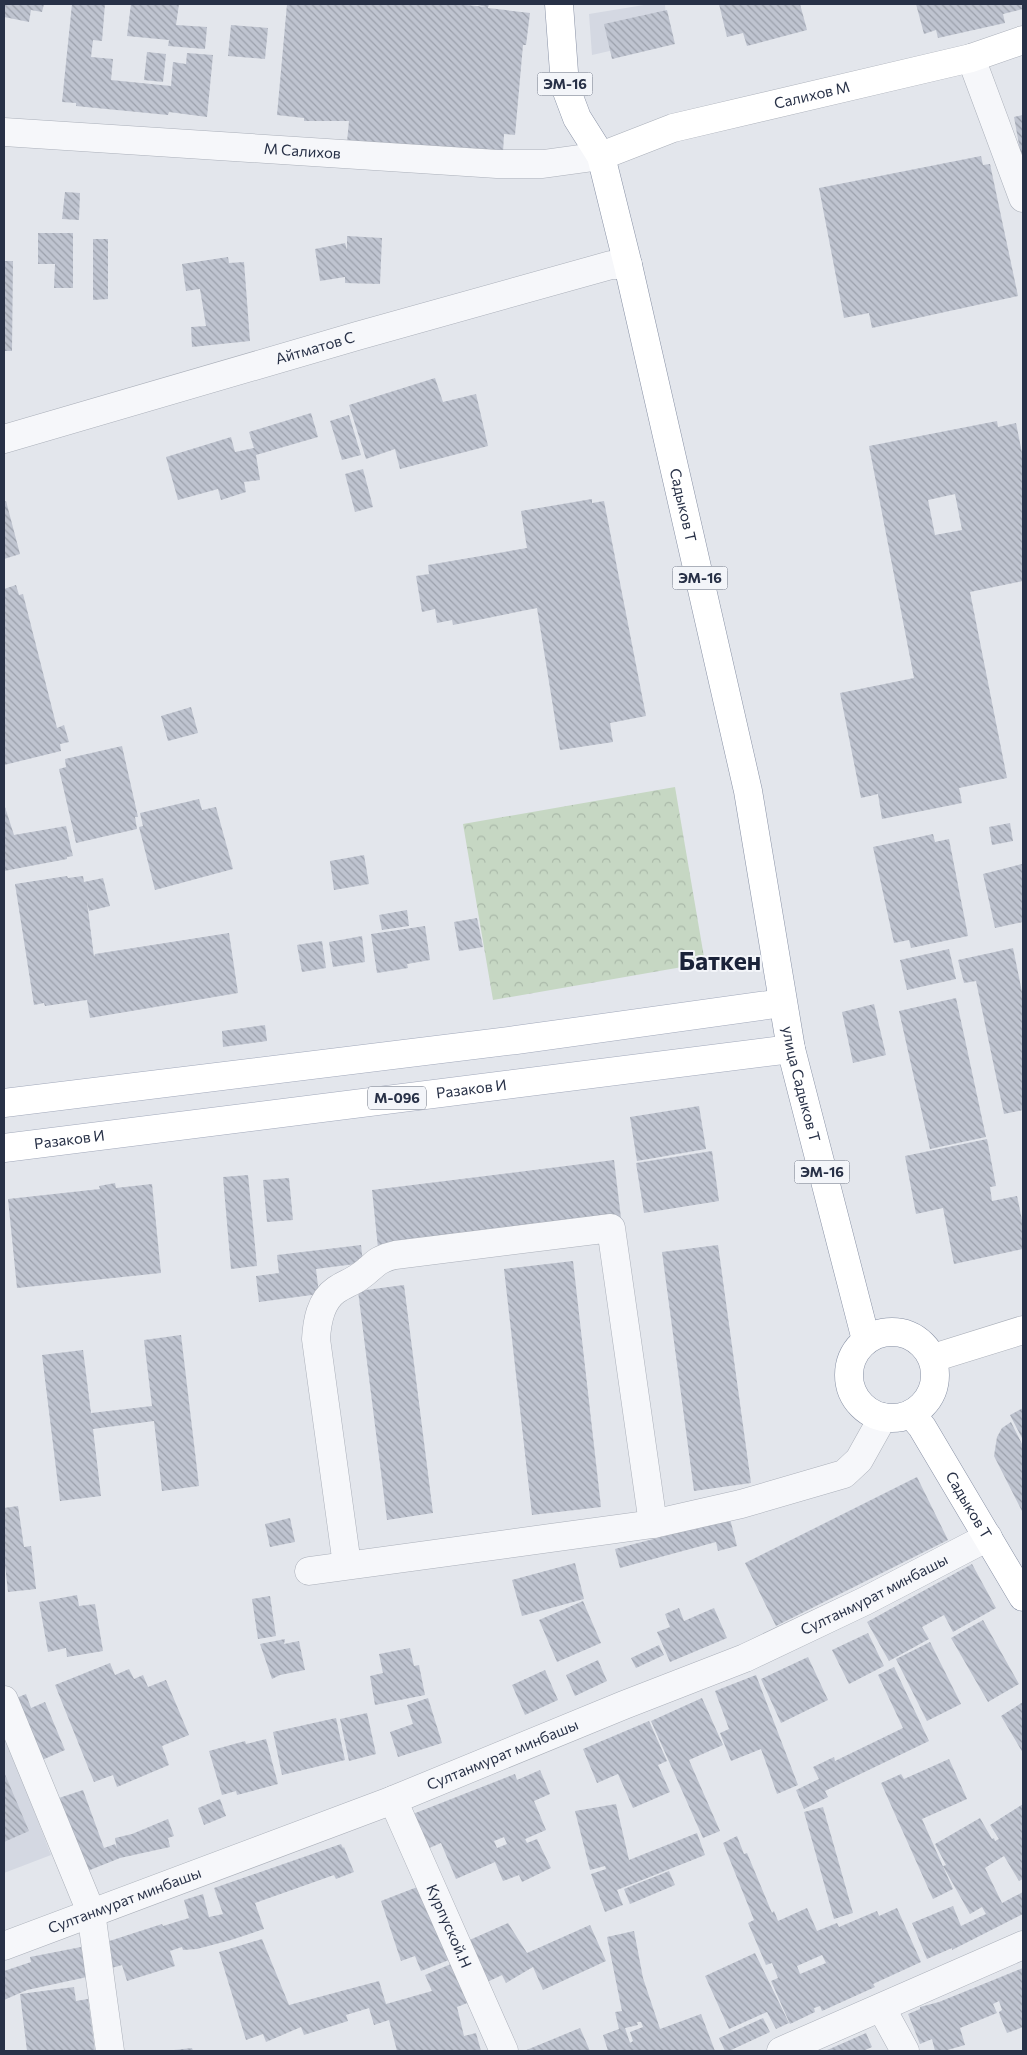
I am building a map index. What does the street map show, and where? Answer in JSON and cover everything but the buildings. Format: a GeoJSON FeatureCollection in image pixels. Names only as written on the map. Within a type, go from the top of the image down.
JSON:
{"type":"FeatureCollection","features":[{"type":"Feature","properties":{"kind":"main road","name":"ЭМ-16"},"geometry":{"type":"LineString","coordinates":[[559,4],[565,86],[577,118],[601,156]]}},
{"type":"Feature","properties":{"kind":"main road","name":"Салихов М"},"geometry":{"type":"LineString","coordinates":[[601,156],[673,128],[971,58],[1023,40]]}},
{"type":"Feature","properties":{"kind":"main road","name":"Садыков Т"},"geometry":{"type":"LineString","coordinates":[[601,156],[628,265],[748,791],[782,1003]]}},
{"type":"Feature","properties":{"kind":"main road","name":"улица Садыков Т"},"geometry":{"type":"LineString","coordinates":[[782,1003],[791,1049],[866,1340]]}},
{"type":"Feature","properties":{"kind":"main road"},"geometry":{"type":"LineString","coordinates":[[4,1103],[506,1041],[782,1003]]}},
{"type":"Feature","properties":{"kind":"main road","name":"Разаков И"},"geometry":{"type":"LineString","coordinates":[[4,1148],[791,1049]]}},
{"type":"Feature","properties":{"kind":"main road"},"geometry":{"type":"LineString","coordinates":[[933,1358],[1023,1330]]}},
{"type":"Feature","properties":{"kind":"main road"},"geometry":{"type":"LineString","coordinates":[[892,1331],[906,1333],[918,1340],[933,1358],[934,1386],[921,1407],[910,1414],[897,1418],[883,1417],[870,1412],[859,1403],[851,1391],[848,1377],[850,1363],[856,1350],[866,1340],[878,1333],[892,1331]]}},
{"type":"Feature","properties":{"kind":"main road","name":"Садыков Т"},"geometry":{"type":"LineString","coordinates":[[910,1414],[922,1427],[1023,1597]]}},
{"type":"Feature","properties":{"kind":"street"},"geometry":{"type":"LineString","coordinates":[[971,58],[1023,198]]}},
{"type":"Feature","properties":{"kind":"street","name":"М Салихов"},"geometry":{"type":"LineString","coordinates":[[4,132],[497,164],[543,164],[601,156]]}},
{"type":"Feature","properties":{"kind":"street","name":"Айтматов С"},"geometry":{"type":"LineString","coordinates":[[4,439],[385,328],[611,266],[628,265]]}},
{"type":"Feature","properties":{"kind":"street"},"geometry":{"type":"LineString","coordinates":[[347,1565],[316,1339],[317,1324],[325,1303],[334,1291],[358,1278],[381,1259],[395,1255],[611,1228],[653,1524]]}},
{"type":"Feature","properties":{"kind":"street"},"geometry":{"type":"LineString","coordinates":[[309,1571],[653,1524],[741,1504],[844,1474],[859,1460],[883,1417]]}},
{"type":"Feature","properties":{"kind":"street","name":"Султанмурат минбашы"},"geometry":{"type":"LineString","coordinates":[[4,1946],[393,1800],[624,1705],[745,1658],[865,1601],[988,1537]]}},
{"type":"Feature","properties":{"kind":"street"},"geometry":{"type":"LineString","coordinates":[[4,1700],[91,1912],[110,2051]]}},
{"type":"Feature","properties":{"kind":"street","name":"Курпуской.Н"},"geometry":{"type":"LineString","coordinates":[[393,1800],[504,2051]]}},
{"type":"Feature","properties":{"kind":"street"},"geometry":{"type":"LineString","coordinates":[[781,2051],[882,2009],[1023,1945]]}},
{"type":"Feature","properties":{"kind":"street"},"geometry":{"type":"LineString","coordinates":[[882,2009],[905,2051]]}},
{"type":"Feature","properties":{"kind":"shaded area"},"geometry":{"type":"Polygon","coordinates":[[[650,4],[665,4],[667,38],[592,55],[589,14],[650,4]]]}},
{"type":"Feature","properties":{"kind":"shaded area"},"geometry":{"type":"Polygon","coordinates":[[[4,1733],[51,1855],[4,1873],[4,1733]]]}},
{"type":"Feature","properties":{"kind":"green space"},"geometry":{"type":"Polygon","coordinates":[[[675,787],[705,963],[493,1000],[463,824],[675,787]]]}},
{"type":"Feature","properties":{"kind":"district","name":"Баткен"},"geometry":{"type":"Point","coordinates":[720,961]}}]}
